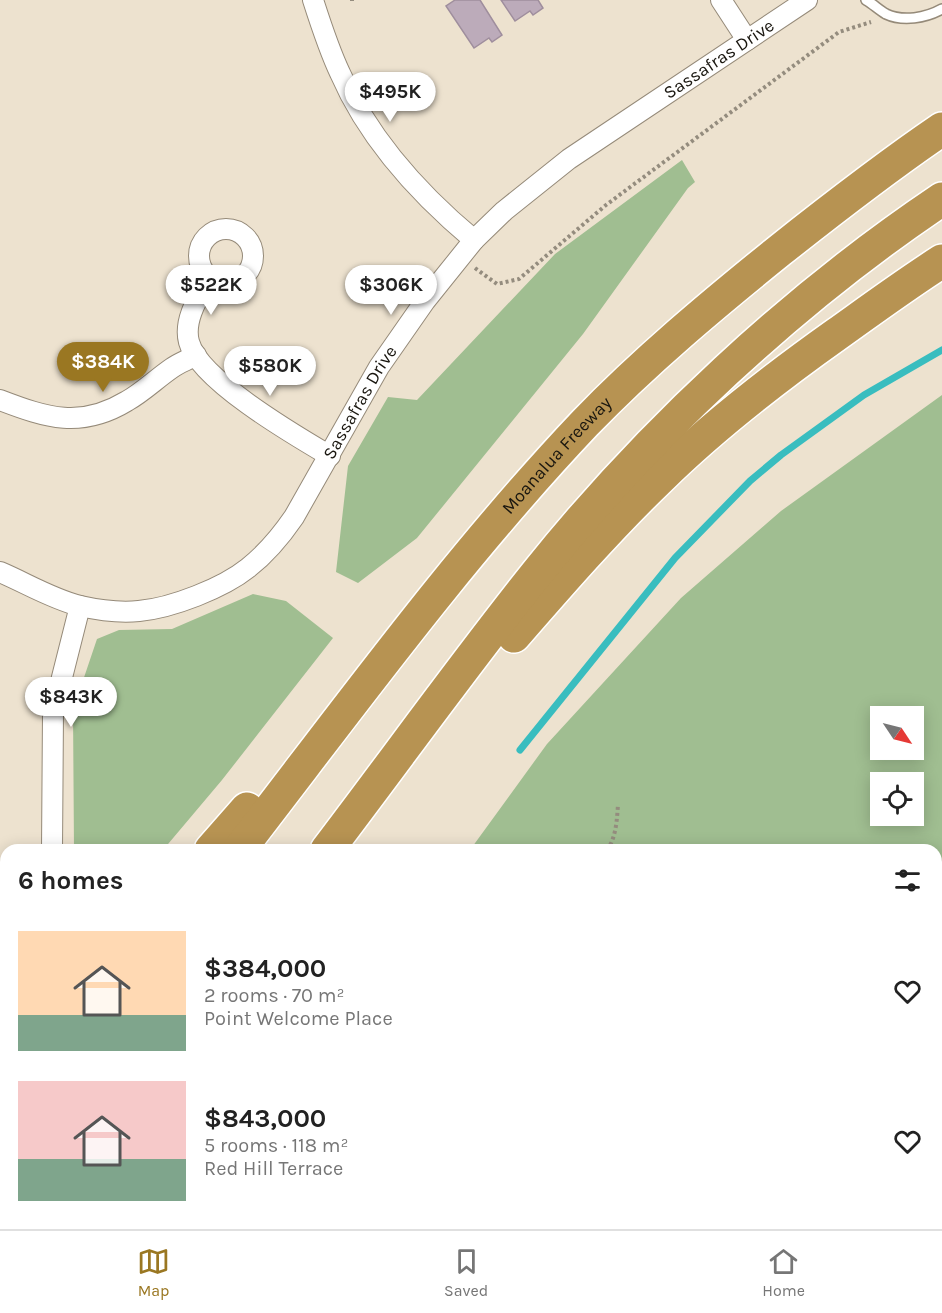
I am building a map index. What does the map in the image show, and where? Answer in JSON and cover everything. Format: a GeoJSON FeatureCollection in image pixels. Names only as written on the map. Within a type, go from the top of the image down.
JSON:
{"type":"FeatureCollection","features":[{"type":"Feature","properties":{"kind":"highway","name":"Moanalua Freeway"},"geometry":{"type":"LineString","coordinates":[[245,844],[429,603],[506,509],[587,421],[674,338],[823,216],[936,132]]}},
{"type":"Feature","properties":{"kind":"highway"},"geometry":{"type":"LineString","coordinates":[[332,844],[538,572],[612,487],[688,408],[765,335],[843,272],[942,199]]}},
{"type":"Feature","properties":{"kind":"highway"},"geometry":{"type":"LineString","coordinates":[[332,844],[587,552],[660,477],[776,377],[910,281],[942,261]]}},
{"type":"Feature","properties":{"kind":"highway"},"geometry":{"type":"LineString","coordinates":[[776,377],[942,269]]}},
{"type":"Feature","properties":{"kind":"highway"},"geometry":{"type":"LineString","coordinates":[[215,844],[429,603]]}},
{"type":"Feature","properties":{"kind":"street"},"geometry":{"type":"LineString","coordinates":[[314,0],[340,75],[377,136],[416,187],[474,240]]}},
{"type":"Feature","properties":{"kind":"street"},"geometry":{"type":"LineString","coordinates":[[721,0],[747,40]]}},
{"type":"Feature","properties":{"kind":"street","name":"Sassafras Drive"},"geometry":{"type":"LineString","coordinates":[[0,572],[80,606],[118,611],[140,611],[205,593],[247,569],[281,536],[308,495],[379,367],[425,301],[474,240],[504,211],[569,159],[807,0]]}},
{"type":"Feature","properties":{"kind":"street"},"geometry":{"type":"LineString","coordinates":[[209,278],[190,318],[189,342],[196,355],[239,398],[330,456]]}},
{"type":"Feature","properties":{"kind":"street"},"geometry":{"type":"LineString","coordinates":[[0,400],[47,417],[63,419],[97,415],[129,401],[172,368],[196,355]]}},
{"type":"Feature","properties":{"kind":"street"},"geometry":{"type":"LineString","coordinates":[[52,844],[53,713],[80,606]]}},
{"type":"Feature","properties":{"kind":"lane"},"geometry":{"type":"LineString","coordinates":[[866,0],[894,17],[930,16],[942,9]]}},
{"type":"Feature","properties":{"kind":"path"},"geometry":{"type":"LineString","coordinates":[[460,256],[497,284],[519,279],[606,205],[839,32],[894,17]]}},
{"type":"Feature","properties":{"kind":"path"},"geometry":{"type":"LineString","coordinates":[[611,844],[617,822],[618,804]]}},
{"type":"Feature","properties":{"kind":"green space"},"geometry":{"type":"Polygon","coordinates":[[[682,160],[695,182],[688,188],[583,334],[417,538],[358,583],[336,572],[348,466],[388,397],[417,400],[555,254],[682,160]]]}},
{"type":"Feature","properties":{"kind":"green space"},"geometry":{"type":"Polygon","coordinates":[[[942,395],[942,844],[474,844],[547,744],[681,598],[781,511],[942,395]]]}},
{"type":"Feature","properties":{"kind":"green space"},"geometry":{"type":"Polygon","coordinates":[[[253,594],[286,601],[333,638],[222,780],[168,844],[74,844],[73,710],[97,639],[119,630],[172,629],[253,594]]]}},
{"type":"Feature","properties":{"kind":"building"},"geometry":{"type":"Polygon","coordinates":[[[455,0],[480,0],[502,35],[492,42],[489,38],[474,48],[446,6],[455,0]]]}},
{"type":"Feature","properties":{"kind":"building"},"geometry":{"type":"Polygon","coordinates":[[[501,0],[538,0],[543,8],[533,15],[530,11],[515,21],[501,0]]]}},
{"type":"Feature","properties":{"kind":"waterway"},"geometry":{"type":"LineString","coordinates":[[520,750],[675,558],[750,481],[781,455],[864,395],[942,350]]}}]}
